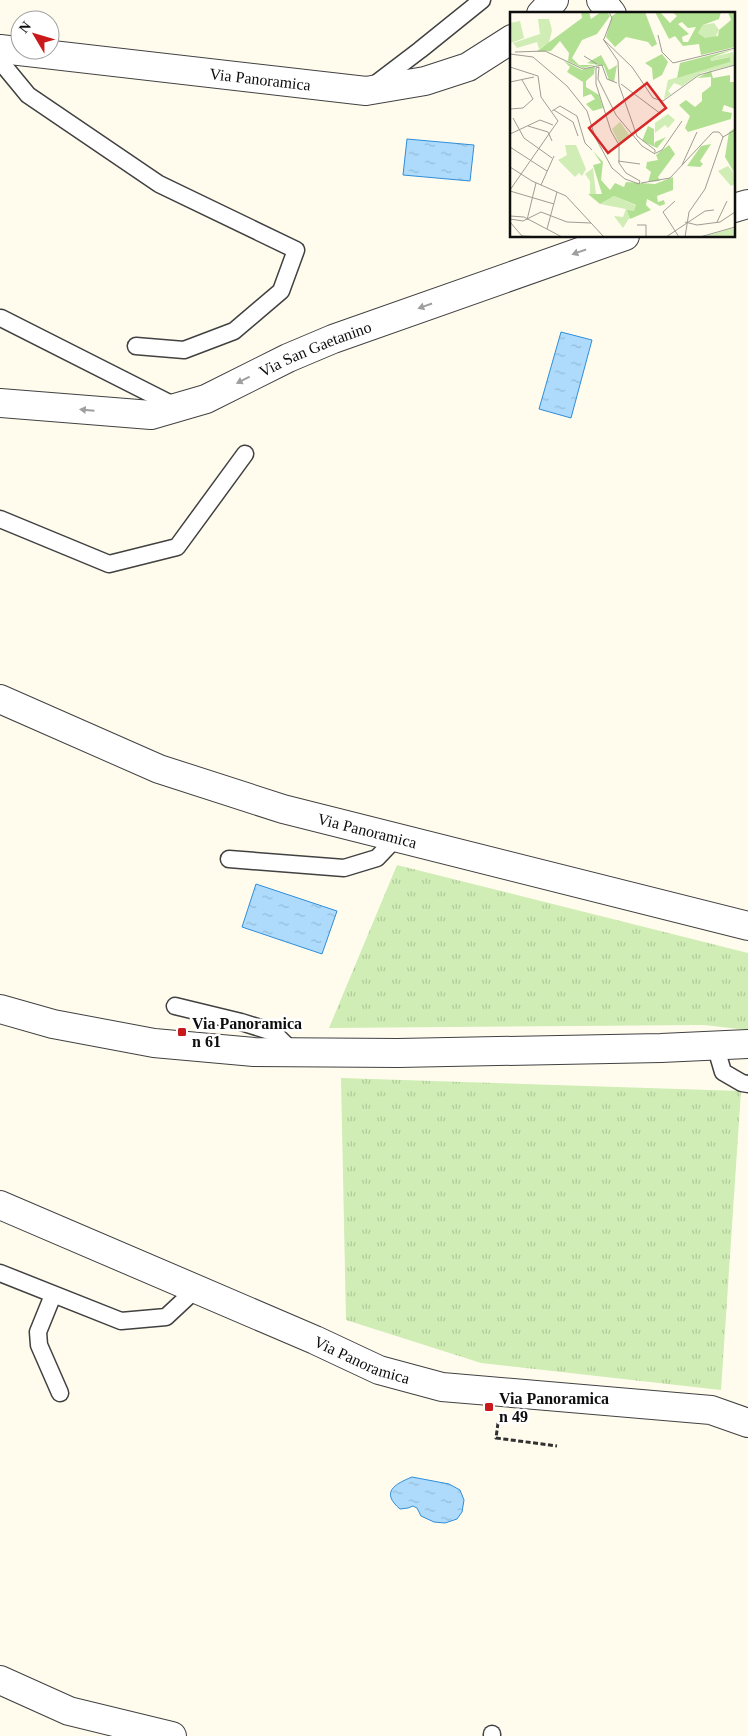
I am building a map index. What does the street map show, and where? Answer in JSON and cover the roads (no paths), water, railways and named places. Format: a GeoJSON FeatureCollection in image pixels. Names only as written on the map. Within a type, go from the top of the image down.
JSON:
{"type":"FeatureCollection","features":[{"type":"Feature","properties":{"kind":"street"},"geometry":{"type":"LineString","coordinates":[[543,12],[554,0]]}},
{"type":"Feature","properties":{"kind":"street"},"geometry":{"type":"LineString","coordinates":[[601,0],[610,12]]}},
{"type":"Feature","properties":{"kind":"street","name":"Via Panoramica"},"geometry":{"type":"LineString","coordinates":[[0,49],[366,91],[425,81],[468,66],[510,40]]}},
{"type":"Feature","properties":{"kind":"street","name":"Via San Gaetanino"},"geometry":{"type":"LineString","coordinates":[[0,403],[150,415],[206,399],[288,358],[332,339],[619,238]]}},
{"type":"Feature","properties":{"kind":"street","name":"Via Panoramica"},"geometry":{"type":"LineString","coordinates":[[0,699],[158,769],[283,809],[748,926]]}},
{"type":"Feature","properties":{"kind":"street"},"geometry":{"type":"LineString","coordinates":[[0,1009],[53,1024],[154,1044],[254,1052],[398,1054],[748,1044]]}},
{"type":"Feature","properties":{"kind":"street","name":"Via Panoramica"},"geometry":{"type":"LineString","coordinates":[[0,1205],[196,1288],[379,1370],[442,1387],[711,1410],[748,1424]]}},
{"type":"Feature","properties":{"kind":"street"},"geometry":{"type":"LineString","coordinates":[[0,1680],[69,1711],[172,1736]]}},
{"type":"Feature","properties":{"kind":"lane"},"geometry":{"type":"LineString","coordinates":[[366,91],[482,0]]}},
{"type":"Feature","properties":{"kind":"lane"},"geometry":{"type":"LineString","coordinates":[[0,61],[28,95],[159,184],[296,250],[282,292],[234,331],[184,350],[136,346]]}},
{"type":"Feature","properties":{"kind":"lane"},"geometry":{"type":"LineString","coordinates":[[1,318],[178,407]]}},
{"type":"Feature","properties":{"kind":"lane"},"geometry":{"type":"LineString","coordinates":[[0,519],[109,564],[177,547],[245,454]]}},
{"type":"Feature","properties":{"kind":"lane"},"geometry":{"type":"LineString","coordinates":[[229,859],[344,868],[377,858],[396,838]]}},
{"type":"Feature","properties":{"kind":"lane"},"geometry":{"type":"LineString","coordinates":[[175,1006],[273,1032],[293,1052]]}},
{"type":"Feature","properties":{"kind":"lane"},"geometry":{"type":"LineString","coordinates":[[715,1045],[723,1072],[742,1083],[748,1084]]}},
{"type":"Feature","properties":{"kind":"lane"},"geometry":{"type":"LineString","coordinates":[[0,1274],[121,1321],[166,1317],[196,1288]]}},
{"type":"Feature","properties":{"kind":"lane"},"geometry":{"type":"LineString","coordinates":[[53,1295],[38,1332],[38,1339],[60,1393]]}},
{"type":"Feature","properties":{"kind":"water"},"geometry":{"type":"Polygon","coordinates":[[[407,139],[474,145],[470,181],[403,175],[407,139]]]}},
{"type":"Feature","properties":{"kind":"water"},"geometry":{"type":"Polygon","coordinates":[[[561,332],[592,340],[571,418],[539,409],[561,332]]]}},
{"type":"Feature","properties":{"kind":"water"},"geometry":{"type":"Polygon","coordinates":[[[256,884],[337,911],[322,954],[242,927],[256,884]]]}},
{"type":"Feature","properties":{"kind":"water"},"geometry":{"type":"Polygon","coordinates":[[[412,1477],[449,1484],[460,1490],[464,1500],[462,1512],[457,1519],[445,1523],[434,1522],[421,1516],[417,1508],[413,1506],[400,1509],[391,1498],[392,1489],[412,1477]]]}},
{"type":"Feature","properties":{"kind":"place","name":"Via Panoramica n 61"},"geometry":{"type":"Point","coordinates":[182,1032]}},
{"type":"Feature","properties":{"kind":"place","name":"Via Panoramica n 49"},"geometry":{"type":"Point","coordinates":[489,1407]}}]}
